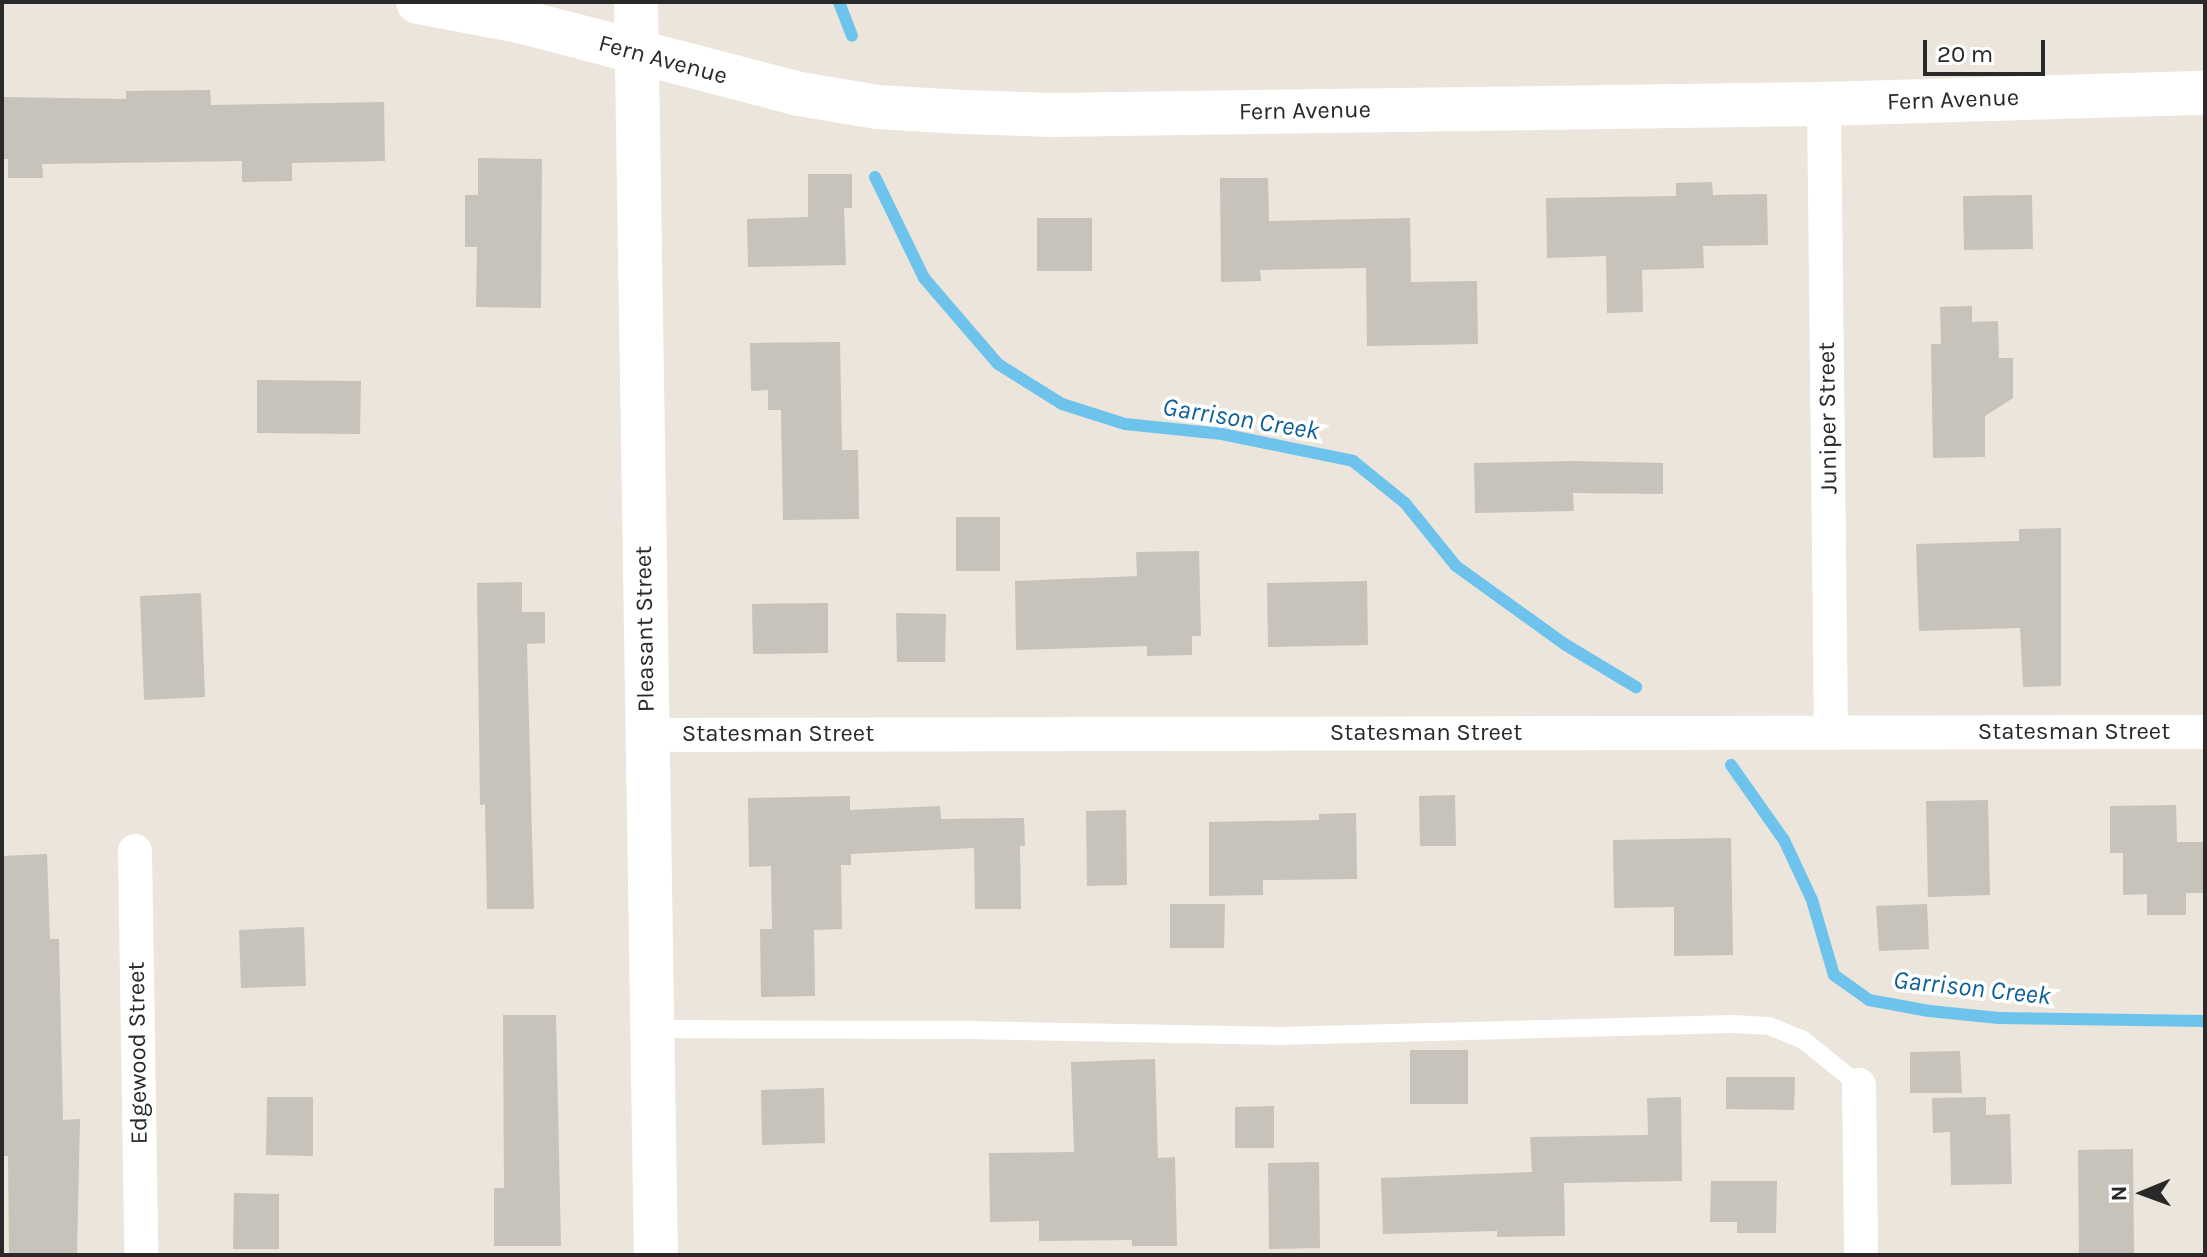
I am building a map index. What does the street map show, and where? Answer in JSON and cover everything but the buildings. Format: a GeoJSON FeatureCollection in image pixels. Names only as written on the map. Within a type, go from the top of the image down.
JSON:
{"type":"FeatureCollection","features":[{"type":"Feature","properties":{"kind":"main road","name":"Fern Avenue"},"geometry":{"type":"LineString","coordinates":[[418,2],[519,21],[800,94],[877,107],[962,112],[1051,115],[1824,104],[2205,93]]}},
{"type":"Feature","properties":{"kind":"main road","name":"Pleasant Street"},"geometry":{"type":"LineString","coordinates":[[636,2],[656,1255]]}},
{"type":"Feature","properties":{"kind":"street","name":"Juniper Street"},"geometry":{"type":"LineString","coordinates":[[1824,104],[1831,733]]}},
{"type":"Feature","properties":{"kind":"street","name":"Statesman Street"},"geometry":{"type":"LineString","coordinates":[[647,735],[2205,732]]}},
{"type":"Feature","properties":{"kind":"street","name":"Edgewood Street"},"geometry":{"type":"LineString","coordinates":[[135,851],[141,1255]]}},
{"type":"Feature","properties":{"kind":"street"},"geometry":{"type":"LineString","coordinates":[[1859,1085],[1861,1255]]}},
{"type":"Feature","properties":{"kind":"lane"},"geometry":{"type":"LineString","coordinates":[[652,1029],[968,1030],[1278,1036],[1733,1024],[1769,1026],[1802,1039],[1859,1085]]}},
{"type":"Feature","properties":{"kind":"waterway","name":"Garrison Creek"},"geometry":{"type":"LineString","coordinates":[[839,2],[852,36]]}},
{"type":"Feature","properties":{"kind":"waterway","name":"Garrison Creek"},"geometry":{"type":"LineString","coordinates":[[875,177],[924,278],[998,364],[1062,404],[1125,424],[1222,434],[1353,461],[1405,503],[1456,566],[1566,645],[1636,687]]}},
{"type":"Feature","properties":{"kind":"waterway","name":"Garrison Creek"},"geometry":{"type":"LineString","coordinates":[[1731,765],[1784,840],[1812,900],[1834,975],[1869,1000],[1929,1011],[1999,1018],[2205,1021]]}}]}
